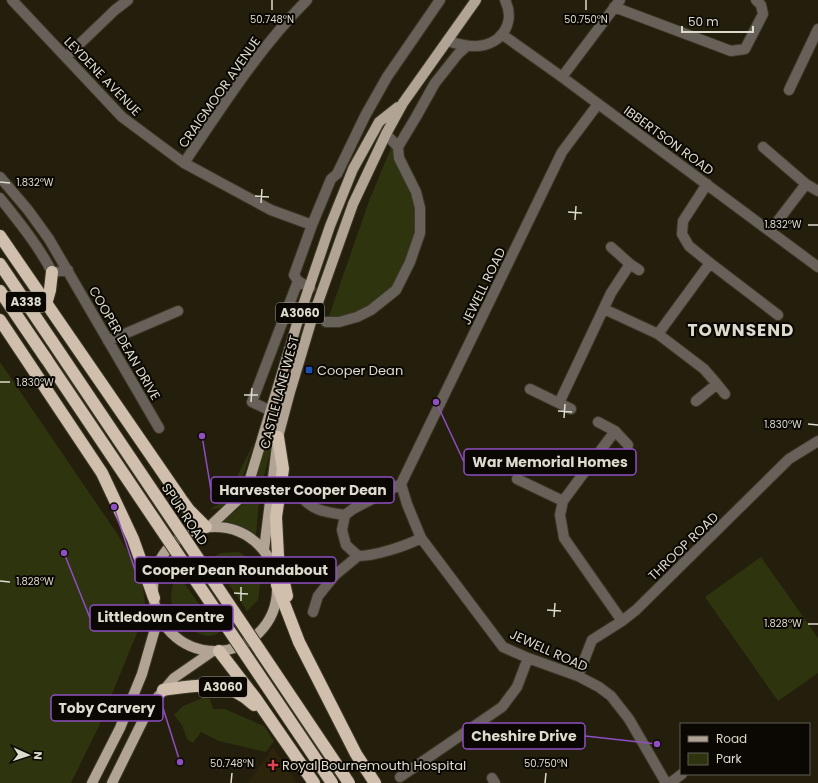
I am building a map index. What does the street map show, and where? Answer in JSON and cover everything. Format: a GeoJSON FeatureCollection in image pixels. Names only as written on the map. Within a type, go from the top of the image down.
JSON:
{"type":"FeatureCollection","features":[{"type":"Feature","properties":{"kind":"highway"},"geometry":{"type":"LineString","coordinates":[[0,236],[181,499],[189,510],[207,527]]}},
{"type":"Feature","properties":{"kind":"highway","name":"SPUR ROAD"},"geometry":{"type":"LineString","coordinates":[[0,264],[349,783]]}},
{"type":"Feature","properties":{"kind":"highway"},"geometry":{"type":"LineString","coordinates":[[46,304],[50,290],[52,272]]}},
{"type":"Feature","properties":{"kind":"highway","name":"A338"},"geometry":{"type":"LineString","coordinates":[[0,291],[332,783]]}},
{"type":"Feature","properties":{"kind":"highway"},"geometry":{"type":"LineString","coordinates":[[0,320],[102,473],[133,539],[154,598]]}},
{"type":"Feature","properties":{"kind":"highway"},"geometry":{"type":"LineString","coordinates":[[0,324],[32,367]]}},
{"type":"Feature","properties":{"kind":"highway"},"geometry":{"type":"LineString","coordinates":[[278,437],[283,469],[276,517],[278,556],[296,633]]}},
{"type":"Feature","properties":{"kind":"highway"},"geometry":{"type":"LineString","coordinates":[[277,585],[299,642],[356,754],[375,783]]}},
{"type":"Feature","properties":{"kind":"highway"},"geometry":{"type":"LineString","coordinates":[[216,651],[238,674],[314,783]]}},
{"type":"Feature","properties":{"kind":"highway","name":"A3060"},"geometry":{"type":"LineString","coordinates":[[163,690],[208,685],[224,687],[245,696],[271,721]]}},
{"type":"Feature","properties":{"kind":"main road","name":"CASTLE LANE WEST"},"geometry":{"type":"LineString","coordinates":[[264,550],[278,437],[311,322],[353,204],[386,134],[403,103],[476,0]]}},
{"type":"Feature","properties":{"kind":"main road","name":"CASTLE LANE WEST"},"geometry":{"type":"LineString","coordinates":[[207,527],[241,497],[249,482],[299,317],[330,226],[349,178],[379,122],[403,103]]}},
{"type":"Feature","properties":{"kind":"main road"},"geometry":{"type":"LineString","coordinates":[[310,288],[318,283],[339,222],[353,204]]}},
{"type":"Feature","properties":{"kind":"main road"},"geometry":{"type":"LineString","coordinates":[[207,527],[233,529],[245,534],[255,541],[264,550],[273,567],[277,585],[276,601],[270,616],[261,630],[249,641],[235,648],[216,651],[196,648],[181,640],[168,629],[159,615],[154,598],[154,579],[160,560],[172,545],[183,535],[207,527]]}},
{"type":"Feature","properties":{"kind":"main road"},"geometry":{"type":"LineString","coordinates":[[92,783],[120,728],[142,674],[159,615]]}},
{"type":"Feature","properties":{"kind":"main road","name":"A3060"},"geometry":{"type":"LineString","coordinates":[[112,783],[150,706],[174,678],[216,651]]}},
{"type":"Feature","properties":{"kind":"street","name":"LEYDENE AVENUE"},"geometry":{"type":"LineString","coordinates":[[12,0],[122,117],[184,163],[272,210],[312,224]]}},
{"type":"Feature","properties":{"kind":"street"},"geometry":{"type":"LineString","coordinates":[[66,57],[115,10],[128,0]]}},
{"type":"Feature","properties":{"kind":"street","name":"CRAIGMOOR AVENUE"},"geometry":{"type":"LineString","coordinates":[[184,163],[253,62],[290,17],[307,0]]}},
{"type":"Feature","properties":{"kind":"street","name":"CASTLE LANE WEST"},"geometry":{"type":"LineString","coordinates":[[270,411],[252,402],[298,281],[294,275],[312,224],[331,179],[337,174],[365,116],[387,77],[440,0]]}},
{"type":"Feature","properties":{"kind":"street"},"geometry":{"type":"LineString","coordinates":[[447,41],[473,47],[492,42],[503,35],[509,22],[507,4],[505,0]]}},
{"type":"Feature","properties":{"kind":"street"},"geometry":{"type":"LineString","coordinates":[[562,76],[617,4],[731,51],[745,49],[763,14],[762,5],[756,0]]}},
{"type":"Feature","properties":{"kind":"street"},"geometry":{"type":"LineString","coordinates":[[789,90],[818,29]]}},
{"type":"Feature","properties":{"kind":"street","name":"IBBERTSON ROAD"},"geometry":{"type":"LineString","coordinates":[[503,35],[562,76],[818,267]]}},
{"type":"Feature","properties":{"kind":"street"},"geometry":{"type":"LineString","coordinates":[[326,322],[339,322],[358,317],[371,310],[396,290],[410,262],[420,234],[420,208],[416,192],[399,158],[398,147],[435,83],[458,54],[467,46]]}},
{"type":"Feature","properties":{"kind":"street","name":"JEWELL ROAD"},"geometry":{"type":"LineString","coordinates":[[598,104],[562,152],[401,484],[407,504],[421,538],[503,647],[528,658],[578,676],[599,687],[611,696],[630,719],[666,783]]}},
{"type":"Feature","properties":{"kind":"street"},"geometry":{"type":"LineString","coordinates":[[386,134],[398,147]]}},
{"type":"Feature","properties":{"kind":"street"},"geometry":{"type":"LineString","coordinates":[[763,147],[806,184],[818,191]]}},
{"type":"Feature","properties":{"kind":"street"},"geometry":{"type":"LineString","coordinates":[[337,174],[349,178]]}},
{"type":"Feature","properties":{"kind":"street","name":"COOPER DEAN DRIVE"},"geometry":{"type":"LineString","coordinates":[[0,177],[50,239],[159,428]]}},
{"type":"Feature","properties":{"kind":"street"},"geometry":{"type":"LineString","coordinates":[[707,184],[683,221],[682,234],[689,246],[778,315]]}},
{"type":"Feature","properties":{"kind":"street"},"geometry":{"type":"LineString","coordinates":[[770,231],[806,184]]}},
{"type":"Feature","properties":{"kind":"street"},"geometry":{"type":"LineString","coordinates":[[0,198],[42,254],[52,272],[68,270]]}},
{"type":"Feature","properties":{"kind":"street"},"geometry":{"type":"LineString","coordinates":[[611,248],[639,270]]}},
{"type":"Feature","properties":{"kind":"street"},"geometry":{"type":"LineString","coordinates":[[658,334],[710,263]]}},
{"type":"Feature","properties":{"kind":"street"},"geometry":{"type":"LineString","coordinates":[[559,403],[611,293],[630,264]]}},
{"type":"Feature","properties":{"kind":"street"},"geometry":{"type":"LineString","coordinates":[[298,281],[310,288]]}},
{"type":"Feature","properties":{"kind":"street"},"geometry":{"type":"LineString","coordinates":[[604,309],[658,334],[704,369],[725,394]]}},
{"type":"Feature","properties":{"kind":"street"},"geometry":{"type":"LineString","coordinates":[[108,341],[178,311]]}},
{"type":"Feature","properties":{"kind":"street"},"geometry":{"type":"LineString","coordinates":[[696,402],[717,384]]}},
{"type":"Feature","properties":{"kind":"street"},"geometry":{"type":"LineString","coordinates":[[530,389],[571,409]]}},
{"type":"Feature","properties":{"kind":"street"},"geometry":{"type":"LineString","coordinates":[[598,422],[615,431],[628,445]]}},
{"type":"Feature","properties":{"kind":"street"},"geometry":{"type":"LineString","coordinates":[[615,431],[563,500],[560,515],[564,538],[622,621]]}},
{"type":"Feature","properties":{"kind":"street","name":"THROOP ROAD"},"geometry":{"type":"LineString","coordinates":[[578,676],[592,640],[622,621],[642,604],[789,460],[818,441]]}},
{"type":"Feature","properties":{"kind":"street"},"geometry":{"type":"LineString","coordinates":[[517,479],[563,500]]}},
{"type":"Feature","properties":{"kind":"street"},"geometry":{"type":"LineString","coordinates":[[358,556],[346,545],[342,530],[345,516],[353,509],[401,484]]}},
{"type":"Feature","properties":{"kind":"street"},"geometry":{"type":"LineString","coordinates":[[296,489],[303,500],[316,509],[345,516]]}},
{"type":"Feature","properties":{"kind":"street"},"geometry":{"type":"LineString","coordinates":[[313,612],[318,596],[335,575],[358,556],[367,556],[413,543],[421,538]]}},
{"type":"Feature","properties":{"kind":"street"},"geometry":{"type":"LineString","coordinates":[[400,777],[502,707],[517,687],[528,658]]}},
{"type":"Feature","properties":{"kind":"street"},"geometry":{"type":"LineString","coordinates":[[670,783],[681,775]]}},
{"type":"Feature","properties":{"kind":"shaded area","name":"Royal Bournemouth Hospital"},"geometry":{"type":"Polygon","coordinates":[[[273,747],[297,783],[248,783],[273,747]]]}},
{"type":"Feature","properties":{"kind":"green space"},"geometry":{"type":"Polygon","coordinates":[[[391,148],[394,151],[410,194],[415,219],[412,241],[405,263],[394,283],[380,298],[352,315],[328,319],[369,201],[391,148]]]}},
{"type":"Feature","properties":{"kind":"green space"},"geometry":{"type":"Polygon","coordinates":[[[0,362],[116,532],[141,574],[146,611],[98,728],[71,783],[0,783],[0,362]]]}},
{"type":"Feature","properties":{"kind":"green space"},"geometry":{"type":"Polygon","coordinates":[[[270,432],[275,434],[260,491],[256,535],[236,525],[221,520],[237,510],[246,500],[270,432]]]}},
{"type":"Feature","properties":{"kind":"green space"},"geometry":{"type":"Polygon","coordinates":[[[254,442],[238,492],[223,507],[210,509],[219,504],[229,493],[254,442]]]}},
{"type":"Feature","properties":{"kind":"green space"},"geometry":{"type":"Polygon","coordinates":[[[239,552],[249,558],[251,569],[258,575],[260,584],[258,600],[247,611],[211,558],[221,553],[239,552]]]}},
{"type":"Feature","properties":{"kind":"green space"},"geometry":{"type":"Polygon","coordinates":[[[761,557],[818,638],[818,673],[778,701],[705,597],[761,557]]]}},
{"type":"Feature","properties":{"kind":"green space"},"geometry":{"type":"Polygon","coordinates":[[[178,574],[219,633],[216,635],[210,636],[195,632],[187,627],[176,615],[171,599],[174,582],[178,574]]]}},
{"type":"Feature","properties":{"kind":"green space"},"geometry":{"type":"Polygon","coordinates":[[[203,698],[210,699],[213,709],[225,709],[264,726],[274,741],[266,752],[219,741],[201,732],[193,743],[187,739],[182,725],[174,715],[183,706],[203,698]]]}},
{"type":"Feature","properties":{"kind":"place","name":"Cooper Dean"},"geometry":{"type":"Point","coordinates":[309,370]}},
{"type":"Feature","properties":{"kind":"place","name":"War Memorial Homes"},"geometry":{"type":"Point","coordinates":[436,402]}},
{"type":"Feature","properties":{"kind":"place","name":"Harvester Cooper Dean"},"geometry":{"type":"Point","coordinates":[202,436]}},
{"type":"Feature","properties":{"kind":"place","name":"Cooper Dean Roundabout"},"geometry":{"type":"Point","coordinates":[114,507]}},
{"type":"Feature","properties":{"kind":"place","name":"Littledown Centre"},"geometry":{"type":"Point","coordinates":[64,553]}},
{"type":"Feature","properties":{"kind":"place","name":"Cheshire Drive"},"geometry":{"type":"Point","coordinates":[657,744]}},
{"type":"Feature","properties":{"kind":"place","name":"Toby Carvery"},"geometry":{"type":"Point","coordinates":[180,762]}},
{"type":"Feature","properties":{"kind":"place","name":"Royal Bournemouth Hospital"},"geometry":{"type":"Point","coordinates":[273,765]}},
{"type":"Feature","properties":{"kind":"district","name":"TOWNSEND"},"geometry":{"type":"Point","coordinates":[741,330]}}]}
